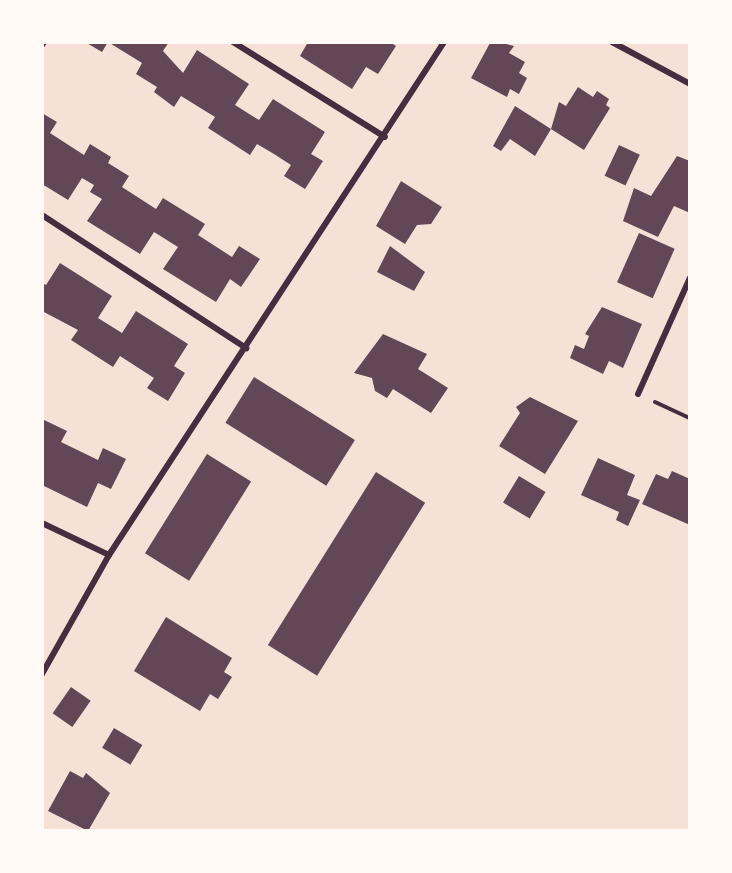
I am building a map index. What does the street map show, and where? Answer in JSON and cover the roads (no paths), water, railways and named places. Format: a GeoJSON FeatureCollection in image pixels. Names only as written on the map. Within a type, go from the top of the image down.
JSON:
{"type":"FeatureCollection","features":[{"type":"Feature","properties":{"kind":"street"},"geometry":{"type":"LineString","coordinates":[[233,42],[385,137]]}},
{"type":"Feature","properties":{"kind":"street"},"geometry":{"type":"LineString","coordinates":[[42,674],[109,555],[385,137],[444,42]]}},
{"type":"Feature","properties":{"kind":"street"},"geometry":{"type":"LineString","coordinates":[[612,42],[690,84]]}},
{"type":"Feature","properties":{"kind":"street"},"geometry":{"type":"LineString","coordinates":[[42,215],[246,348]]}},
{"type":"Feature","properties":{"kind":"street"},"geometry":{"type":"LineString","coordinates":[[638,394],[690,278]]}},
{"type":"Feature","properties":{"kind":"street"},"geometry":{"type":"LineString","coordinates":[[42,523],[109,555]]}}]}
